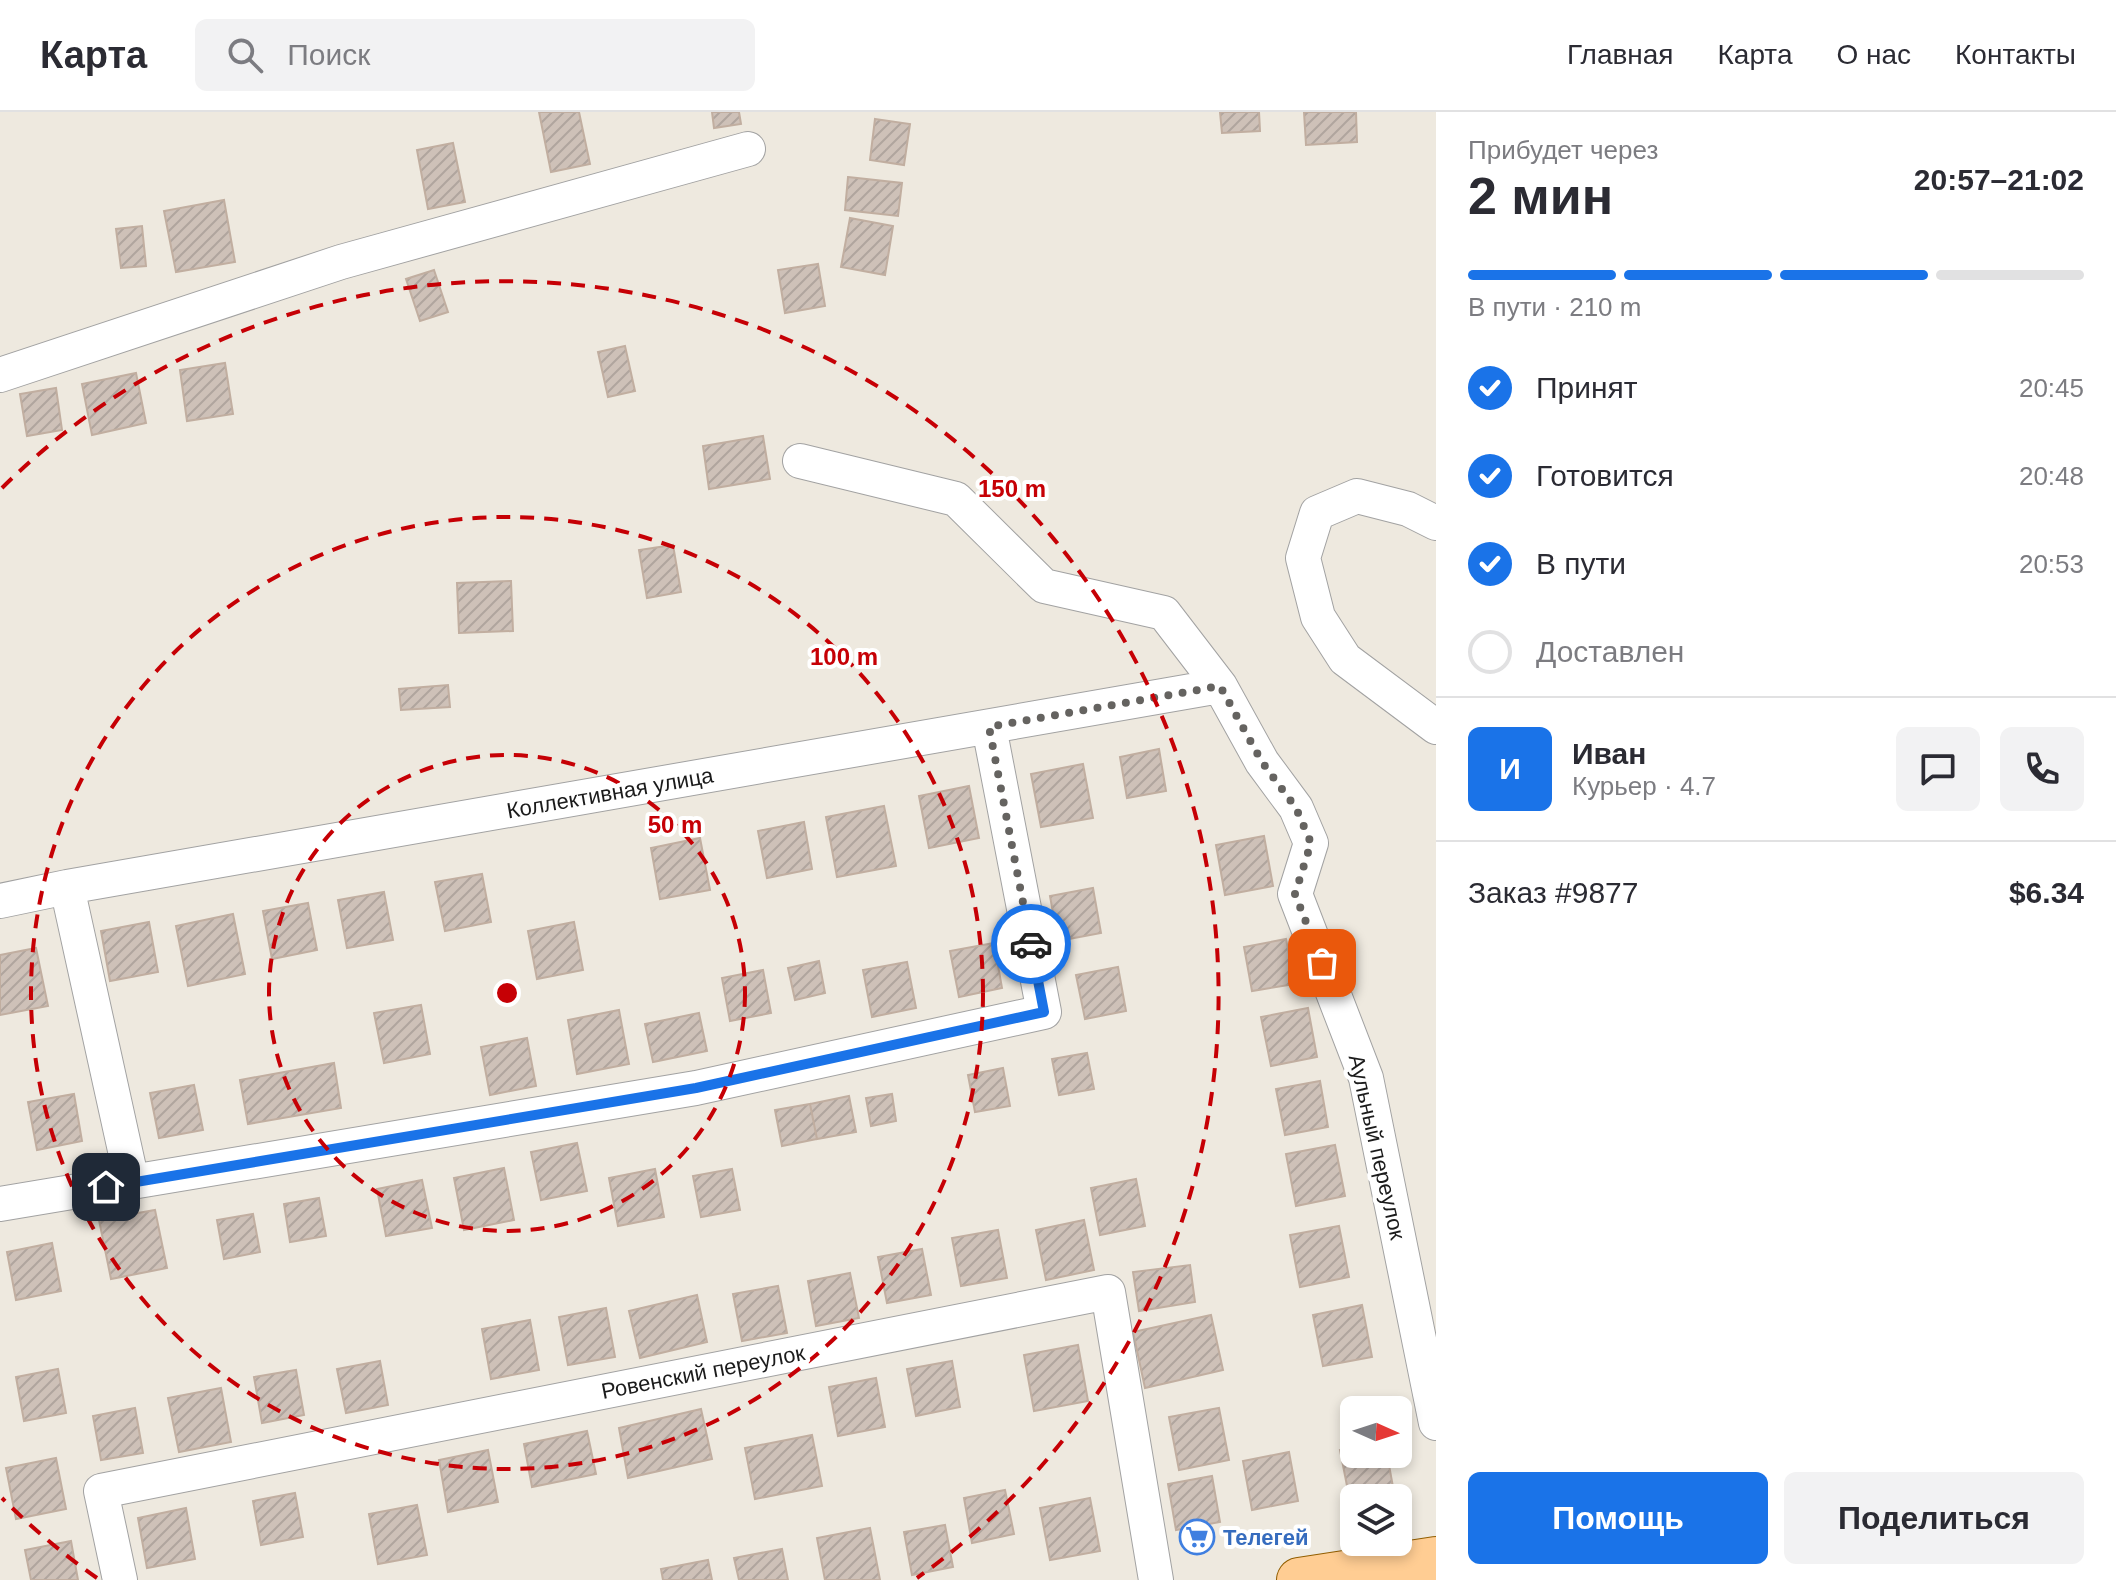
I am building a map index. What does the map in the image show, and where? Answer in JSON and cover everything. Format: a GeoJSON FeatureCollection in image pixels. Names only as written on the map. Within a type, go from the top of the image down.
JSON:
{"type":"FeatureCollection","features":[{"type":"Feature","properties":{"kind":"main road"},"geometry":{"type":"LineString","coordinates":[[1299,1580],[1436,1559]]}},
{"type":"Feature","properties":{"kind":"street"},"geometry":{"type":"LineString","coordinates":[[0,375],[341,262],[748,149]]}},
{"type":"Feature","properties":{"kind":"street","name":"Аульный переулок"},"geometry":{"type":"LineString","coordinates":[[800,461],[956,499],[1044,586],[1164,613],[1220,686],[1262,762],[1296,808],[1311,843],[1295,894],[1366,1078],[1436,1423]]}},
{"type":"Feature","properties":{"kind":"street"},"geometry":{"type":"LineString","coordinates":[[1436,523],[1408,509],[1357,496],[1317,513],[1303,558],[1318,617],[1345,659],[1436,727]]}},
{"type":"Feature","properties":{"kind":"street","name":"Коллективная улица"},"geometry":{"type":"LineString","coordinates":[[0,901],[1220,686]]}},
{"type":"Feature","properties":{"kind":"street"},"geometry":{"type":"LineString","coordinates":[[0,1204],[696,1088],[1044,1012],[989,727]]}},
{"type":"Feature","properties":{"kind":"street"},"geometry":{"type":"LineString","coordinates":[[67,887],[132,1182]]}},
{"type":"Feature","properties":{"kind":"street","name":"Ровенский переулок"},"geometry":{"type":"LineString","coordinates":[[120,1580],[101,1491],[1108,1292],[1156,1580]]}},
{"type":"Feature","properties":{"kind":"building"},"geometry":{"type":"Polygon","coordinates":[[[539,112],[579,112],[590,164],[551,172],[539,112]]]}},
{"type":"Feature","properties":{"kind":"building"},"geometry":{"type":"Polygon","coordinates":[[[712,112],[739,112],[741,124],[714,128],[712,112]]]}},
{"type":"Feature","properties":{"kind":"building"},"geometry":{"type":"Polygon","coordinates":[[[1220,112],[1259,112],[1260,131],[1222,133],[1220,112]]]}},
{"type":"Feature","properties":{"kind":"building"},"geometry":{"type":"Polygon","coordinates":[[[1304,112],[1356,112],[1357,142],[1306,145],[1304,112]]]}},
{"type":"Feature","properties":{"kind":"building"},"geometry":{"type":"Polygon","coordinates":[[[875,119],[910,124],[904,165],[870,160],[875,119]]]}},
{"type":"Feature","properties":{"kind":"building"},"geometry":{"type":"Polygon","coordinates":[[[453,143],[465,202],[428,209],[417,150],[453,143]]]}},
{"type":"Feature","properties":{"kind":"building"},"geometry":{"type":"Polygon","coordinates":[[[848,177],[902,183],[898,216],[845,210],[848,177]]]}},
{"type":"Feature","properties":{"kind":"building"},"geometry":{"type":"Polygon","coordinates":[[[224,200],[235,262],[176,272],[164,211],[224,200]]]}},
{"type":"Feature","properties":{"kind":"building"},"geometry":{"type":"Polygon","coordinates":[[[850,218],[893,226],[885,275],[841,267],[850,218]]]}},
{"type":"Feature","properties":{"kind":"building"},"geometry":{"type":"Polygon","coordinates":[[[142,226],[146,266],[121,268],[116,229],[142,226]]]}},
{"type":"Feature","properties":{"kind":"building"},"geometry":{"type":"Polygon","coordinates":[[[818,264],[825,306],[785,313],[778,270],[818,264]]]}},
{"type":"Feature","properties":{"kind":"building"},"geometry":{"type":"Polygon","coordinates":[[[434,270],[448,312],[420,321],[406,279],[434,270]]]}},
{"type":"Feature","properties":{"kind":"building"},"geometry":{"type":"Polygon","coordinates":[[[625,346],[635,391],[608,397],[598,352],[625,346]]]}},
{"type":"Feature","properties":{"kind":"building"},"geometry":{"type":"Polygon","coordinates":[[[225,363],[233,414],[187,421],[180,370],[225,363]]]}},
{"type":"Feature","properties":{"kind":"building"},"geometry":{"type":"Polygon","coordinates":[[[136,373],[146,423],[92,435],[82,384],[136,373]]]}},
{"type":"Feature","properties":{"kind":"building"},"geometry":{"type":"Polygon","coordinates":[[[56,388],[62,430],[27,436],[20,394],[56,388]]]}},
{"type":"Feature","properties":{"kind":"building"},"geometry":{"type":"Polygon","coordinates":[[[763,436],[770,479],[709,489],[703,446],[763,436]]]}},
{"type":"Feature","properties":{"kind":"building"},"geometry":{"type":"Polygon","coordinates":[[[673,545],[681,592],[647,598],[639,550],[673,545]]]}},
{"type":"Feature","properties":{"kind":"building"},"geometry":{"type":"Polygon","coordinates":[[[511,581],[513,631],[459,633],[457,583],[511,581]]]}},
{"type":"Feature","properties":{"kind":"building"},"geometry":{"type":"Polygon","coordinates":[[[448,685],[450,707],[401,710],[399,689],[448,685]]]}},
{"type":"Feature","properties":{"kind":"building"},"geometry":{"type":"Polygon","coordinates":[[[1159,749],[1166,791],[1127,798],[1120,757],[1159,749]]]}},
{"type":"Feature","properties":{"kind":"building"},"geometry":{"type":"Polygon","coordinates":[[[1083,764],[1093,818],[1041,827],[1031,774],[1083,764]]]}},
{"type":"Feature","properties":{"kind":"building"},"geometry":{"type":"Polygon","coordinates":[[[969,786],[979,838],[929,848],[919,796],[969,786]]]}},
{"type":"Feature","properties":{"kind":"building"},"geometry":{"type":"Polygon","coordinates":[[[884,806],[896,866],[837,877],[826,817],[884,806]]]}},
{"type":"Feature","properties":{"kind":"building"},"geometry":{"type":"Polygon","coordinates":[[[804,822],[812,869],[767,878],[758,831],[804,822]]]}},
{"type":"Feature","properties":{"kind":"building"},"geometry":{"type":"Polygon","coordinates":[[[1264,836],[1273,886],[1225,895],[1216,845],[1264,836]]]}},
{"type":"Feature","properties":{"kind":"building"},"geometry":{"type":"Polygon","coordinates":[[[700,838],[710,890],[660,899],[651,848],[700,838]]]}},
{"type":"Feature","properties":{"kind":"building"},"geometry":{"type":"Polygon","coordinates":[[[482,874],[491,922],[445,931],[435,882],[482,874]]]}},
{"type":"Feature","properties":{"kind":"building"},"geometry":{"type":"Polygon","coordinates":[[[1093,888],[1101,933],[1058,941],[1050,896],[1093,888]]]}},
{"type":"Feature","properties":{"kind":"building"},"geometry":{"type":"Polygon","coordinates":[[[384,892],[393,940],[347,948],[338,900],[384,892]]]}},
{"type":"Feature","properties":{"kind":"building"},"geometry":{"type":"Polygon","coordinates":[[[308,903],[317,950],[272,959],[263,911],[308,903]]]}},
{"type":"Feature","properties":{"kind":"building"},"geometry":{"type":"Polygon","coordinates":[[[233,914],[245,974],[188,986],[176,926],[233,914]]]}},
{"type":"Feature","properties":{"kind":"building"},"geometry":{"type":"Polygon","coordinates":[[[149,922],[158,972],[110,981],[101,931],[149,922]]]}},
{"type":"Feature","properties":{"kind":"building"},"geometry":{"type":"Polygon","coordinates":[[[574,922],[583,970],[537,979],[528,931],[574,922]]]}},
{"type":"Feature","properties":{"kind":"building"},"geometry":{"type":"Polygon","coordinates":[[[1286,939],[1295,984],[1252,991],[1244,947],[1286,939]]]}},
{"type":"Feature","properties":{"kind":"building"},"geometry":{"type":"Polygon","coordinates":[[[994,943],[1002,988],[959,997],[950,951],[994,943]]]}},
{"type":"Feature","properties":{"kind":"building"},"geometry":{"type":"Polygon","coordinates":[[[36,948],[48,1006],[0,1015],[0,955],[36,948]]]}},
{"type":"Feature","properties":{"kind":"building"},"geometry":{"type":"Polygon","coordinates":[[[819,961],[825,993],[795,1000],[788,968],[819,961]]]}},
{"type":"Feature","properties":{"kind":"building"},"geometry":{"type":"Polygon","coordinates":[[[907,962],[916,1008],[872,1017],[863,970],[907,962]]]}},
{"type":"Feature","properties":{"kind":"building"},"geometry":{"type":"Polygon","coordinates":[[[1118,967],[1126,1011],[1085,1019],[1076,975],[1118,967]]]}},
{"type":"Feature","properties":{"kind":"building"},"geometry":{"type":"Polygon","coordinates":[[[763,970],[771,1013],[730,1021],[722,978],[763,970]]]}},
{"type":"Feature","properties":{"kind":"building"},"geometry":{"type":"Polygon","coordinates":[[[421,1005],[430,1054],[384,1063],[374,1013],[421,1005]]]}},
{"type":"Feature","properties":{"kind":"building"},"geometry":{"type":"Polygon","coordinates":[[[1308,1008],[1317,1057],[1271,1066],[1261,1017],[1308,1008]]]}},
{"type":"Feature","properties":{"kind":"building"},"geometry":{"type":"Polygon","coordinates":[[[619,1010],[629,1064],[577,1074],[568,1020],[619,1010]]]}},
{"type":"Feature","properties":{"kind":"building"},"geometry":{"type":"Polygon","coordinates":[[[699,1013],[707,1051],[653,1062],[645,1024],[699,1013]]]}},
{"type":"Feature","properties":{"kind":"building"},"geometry":{"type":"Polygon","coordinates":[[[527,1038],[536,1086],[490,1095],[481,1047],[527,1038]]]}},
{"type":"Feature","properties":{"kind":"building"},"geometry":{"type":"Polygon","coordinates":[[[1087,1053],[1094,1089],[1059,1095],[1052,1059],[1087,1053]]]}},
{"type":"Feature","properties":{"kind":"building"},"geometry":{"type":"Polygon","coordinates":[[[334,1063],[341,1108],[248,1124],[240,1080],[334,1063]]]}},
{"type":"Feature","properties":{"kind":"building"},"geometry":{"type":"Polygon","coordinates":[[[1003,1068],[1010,1106],[975,1112],[968,1075],[1003,1068]]]}},
{"type":"Feature","properties":{"kind":"building"},"geometry":{"type":"Polygon","coordinates":[[[1320,1081],[1328,1127],[1285,1135],[1276,1089],[1320,1081]]]}},
{"type":"Feature","properties":{"kind":"building"},"geometry":{"type":"Polygon","coordinates":[[[194,1085],[203,1130],[159,1138],[150,1093],[194,1085]]]}},
{"type":"Feature","properties":{"kind":"building"},"geometry":{"type":"Polygon","coordinates":[[[74,1094],[82,1141],[37,1150],[28,1102],[74,1094]]]}},
{"type":"Feature","properties":{"kind":"building"},"geometry":{"type":"Polygon","coordinates":[[[892,1094],[896,1121],[871,1126],[866,1098],[892,1094]]]}},
{"type":"Feature","properties":{"kind":"building"},"geometry":{"type":"Polygon","coordinates":[[[849,1096],[856,1132],[817,1139],[810,1104],[849,1096]]]}},
{"type":"Feature","properties":{"kind":"building"},"geometry":{"type":"Polygon","coordinates":[[[810,1104],[817,1139],[782,1146],[775,1110],[810,1104]]]}},
{"type":"Feature","properties":{"kind":"building"},"geometry":{"type":"Polygon","coordinates":[[[577,1143],[587,1191],[541,1200],[531,1152],[577,1143]]]}},
{"type":"Feature","properties":{"kind":"building"},"geometry":{"type":"Polygon","coordinates":[[[1335,1145],[1345,1196],[1296,1206],[1286,1154],[1335,1145]]]}},
{"type":"Feature","properties":{"kind":"building"},"geometry":{"type":"Polygon","coordinates":[[[504,1168],[514,1220],[464,1230],[454,1178],[504,1168]]]}},
{"type":"Feature","properties":{"kind":"building"},"geometry":{"type":"Polygon","coordinates":[[[655,1169],[664,1217],[618,1226],[609,1178],[655,1169]]]}},
{"type":"Feature","properties":{"kind":"building"},"geometry":{"type":"Polygon","coordinates":[[[732,1169],[740,1210],[701,1217],[693,1176],[732,1169]]]}},
{"type":"Feature","properties":{"kind":"building"},"geometry":{"type":"Polygon","coordinates":[[[1136,1179],[1145,1226],[1100,1235],[1091,1188],[1136,1179]]]}},
{"type":"Feature","properties":{"kind":"building"},"geometry":{"type":"Polygon","coordinates":[[[422,1180],[432,1228],[386,1236],[377,1189],[422,1180]]]}},
{"type":"Feature","properties":{"kind":"building"},"geometry":{"type":"Polygon","coordinates":[[[319,1198],[326,1236],[290,1242],[284,1204],[319,1198]]]}},
{"type":"Feature","properties":{"kind":"building"},"geometry":{"type":"Polygon","coordinates":[[[155,1210],[167,1268],[111,1279],[99,1220],[155,1210]]]}},
{"type":"Feature","properties":{"kind":"building"},"geometry":{"type":"Polygon","coordinates":[[[253,1214],[260,1252],[224,1259],[217,1220],[253,1214]]]}},
{"type":"Feature","properties":{"kind":"building"},"geometry":{"type":"Polygon","coordinates":[[[1084,1220],[1094,1270],[1046,1280],[1036,1230],[1084,1220]]]}},
{"type":"Feature","properties":{"kind":"building"},"geometry":{"type":"Polygon","coordinates":[[[1339,1226],[1349,1277],[1300,1287],[1290,1235],[1339,1226]]]}},
{"type":"Feature","properties":{"kind":"building"},"geometry":{"type":"Polygon","coordinates":[[[998,1230],[1007,1278],[961,1286],[952,1238],[998,1230]]]}},
{"type":"Feature","properties":{"kind":"building"},"geometry":{"type":"Polygon","coordinates":[[[52,1243],[61,1291],[16,1300],[7,1252],[52,1243]]]}},
{"type":"Feature","properties":{"kind":"building"},"geometry":{"type":"Polygon","coordinates":[[[922,1249],[931,1295],[887,1303],[878,1257],[922,1249]]]}},
{"type":"Feature","properties":{"kind":"building"},"geometry":{"type":"Polygon","coordinates":[[[1190,1265],[1195,1302],[1139,1311],[1133,1272],[1190,1265]]]}},
{"type":"Feature","properties":{"kind":"building"},"geometry":{"type":"Polygon","coordinates":[[[850,1273],[859,1318],[816,1326],[808,1281],[850,1273]]]}},
{"type":"Feature","properties":{"kind":"building"},"geometry":{"type":"Polygon","coordinates":[[[778,1286],[787,1333],[742,1341],[733,1294],[778,1286]]]}},
{"type":"Feature","properties":{"kind":"building"},"geometry":{"type":"Polygon","coordinates":[[[697,1295],[707,1342],[640,1358],[629,1311],[697,1295]]]}},
{"type":"Feature","properties":{"kind":"building"},"geometry":{"type":"Polygon","coordinates":[[[1362,1305],[1372,1357],[1323,1366],[1313,1315],[1362,1305]]]}},
{"type":"Feature","properties":{"kind":"building"},"geometry":{"type":"Polygon","coordinates":[[[606,1308],[615,1357],[568,1365],[559,1317],[606,1308]]]}},
{"type":"Feature","properties":{"kind":"building"},"geometry":{"type":"Polygon","coordinates":[[[1211,1315],[1223,1370],[1145,1388],[1133,1332],[1211,1315]]]}},
{"type":"Feature","properties":{"kind":"building"},"geometry":{"type":"Polygon","coordinates":[[[530,1320],[539,1370],[491,1379],[482,1329],[530,1320]]]}},
{"type":"Feature","properties":{"kind":"building"},"geometry":{"type":"Polygon","coordinates":[[[1078,1345],[1088,1401],[1034,1411],[1024,1355],[1078,1345]]]}},
{"type":"Feature","properties":{"kind":"building"},"geometry":{"type":"Polygon","coordinates":[[[380,1361],[388,1405],[346,1413],[337,1369],[380,1361]]]}},
{"type":"Feature","properties":{"kind":"building"},"geometry":{"type":"Polygon","coordinates":[[[952,1361],[960,1407],[916,1416],[907,1369],[952,1361]]]}},
{"type":"Feature","properties":{"kind":"building"},"geometry":{"type":"Polygon","coordinates":[[[58,1369],[66,1413],[24,1421],[16,1377],[58,1369]]]}},
{"type":"Feature","properties":{"kind":"building"},"geometry":{"type":"Polygon","coordinates":[[[296,1370],[304,1415],[262,1423],[254,1377],[296,1370]]]}},
{"type":"Feature","properties":{"kind":"building"},"geometry":{"type":"Polygon","coordinates":[[[876,1378],[885,1427],[838,1436],[829,1387],[876,1378]]]}},
{"type":"Feature","properties":{"kind":"building"},"geometry":{"type":"Polygon","coordinates":[[[221,1388],[231,1442],[179,1452],[168,1398],[221,1388]]]}},
{"type":"Feature","properties":{"kind":"building"},"geometry":{"type":"Polygon","coordinates":[[[135,1408],[143,1453],[101,1460],[93,1416],[135,1408]]]}},
{"type":"Feature","properties":{"kind":"building"},"geometry":{"type":"Polygon","coordinates":[[[1219,1408],[1229,1460],[1179,1470],[1169,1417],[1219,1408]]]}},
{"type":"Feature","properties":{"kind":"building"},"geometry":{"type":"Polygon","coordinates":[[[701,1409],[712,1459],[628,1478],[619,1428],[701,1409]]]}},
{"type":"Feature","properties":{"kind":"building"},"geometry":{"type":"Polygon","coordinates":[[[587,1431],[596,1474],[532,1487],[524,1444],[587,1431]]]}},
{"type":"Feature","properties":{"kind":"building"},"geometry":{"type":"Polygon","coordinates":[[[812,1435],[822,1486],[755,1499],[745,1448],[812,1435]]]}},
{"type":"Feature","properties":{"kind":"building"},"geometry":{"type":"Polygon","coordinates":[[[488,1450],[498,1502],[448,1512],[439,1460],[488,1450]]]}},
{"type":"Feature","properties":{"kind":"building"},"geometry":{"type":"Polygon","coordinates":[[[1289,1452],[1298,1501],[1252,1510],[1243,1461],[1289,1452]]]}},
{"type":"Feature","properties":{"kind":"building"},"geometry":{"type":"Polygon","coordinates":[[[56,1458],[66,1509],[16,1519],[6,1468],[56,1458]]]}},
{"type":"Feature","properties":{"kind":"building"},"geometry":{"type":"Polygon","coordinates":[[[1344,1468],[1390,1468],[1392,1484],[1347,1484],[1344,1468]]]}},
{"type":"Feature","properties":{"kind":"building"},"geometry":{"type":"Polygon","coordinates":[[[1212,1476],[1220,1522],[1176,1530],[1168,1484],[1212,1476]]]}},
{"type":"Feature","properties":{"kind":"building"},"geometry":{"type":"Polygon","coordinates":[[[1005,1490],[1014,1534],[972,1543],[964,1498],[1005,1490]]]}},
{"type":"Feature","properties":{"kind":"building"},"geometry":{"type":"Polygon","coordinates":[[[295,1493],[303,1537],[261,1545],[253,1501],[295,1493]]]}},
{"type":"Feature","properties":{"kind":"building"},"geometry":{"type":"Polygon","coordinates":[[[1090,1498],[1100,1551],[1050,1560],[1040,1508],[1090,1498]]]}},
{"type":"Feature","properties":{"kind":"building"},"geometry":{"type":"Polygon","coordinates":[[[417,1505],[427,1555],[378,1564],[369,1514],[417,1505]]]}},
{"type":"Feature","properties":{"kind":"building"},"geometry":{"type":"Polygon","coordinates":[[[186,1508],[195,1559],[147,1568],[138,1518],[186,1508]]]}},
{"type":"Feature","properties":{"kind":"building"},"geometry":{"type":"Polygon","coordinates":[[[945,1525],[953,1567],[912,1575],[904,1532],[945,1525]]]}},
{"type":"Feature","properties":{"kind":"building"},"geometry":{"type":"Polygon","coordinates":[[[870,1528],[880,1580],[825,1580],[817,1538],[870,1528]]]}},
{"type":"Feature","properties":{"kind":"building"},"geometry":{"type":"Polygon","coordinates":[[[71,1541],[78,1580],[31,1580],[25,1550],[71,1541]]]}},
{"type":"Feature","properties":{"kind":"building"},"geometry":{"type":"Polygon","coordinates":[[[782,1549],[788,1580],[739,1580],[734,1558],[782,1549]]]}},
{"type":"Feature","properties":{"kind":"building"},"geometry":{"type":"Polygon","coordinates":[[[708,1560],[712,1580],[663,1580],[661,1569],[708,1560]]]}},
{"type":"Feature","properties":{"kind":"way so far"},"geometry":{"type":"LineString","coordinates":[[1031,944],[989,727],[1220,686],[1262,762],[1296,808],[1311,843],[1295,894],[1322,963]]}},
{"type":"Feature","properties":{"kind":"place","name":"Телегей"},"geometry":{"type":"Point","coordinates":[1197,1537]}},
{"type":"Feature","properties":{"kind":"route"},"geometry":{"type":"LineString","coordinates":[[106,1187],[696,1088],[1044,1012],[1031,944]]}}]}
